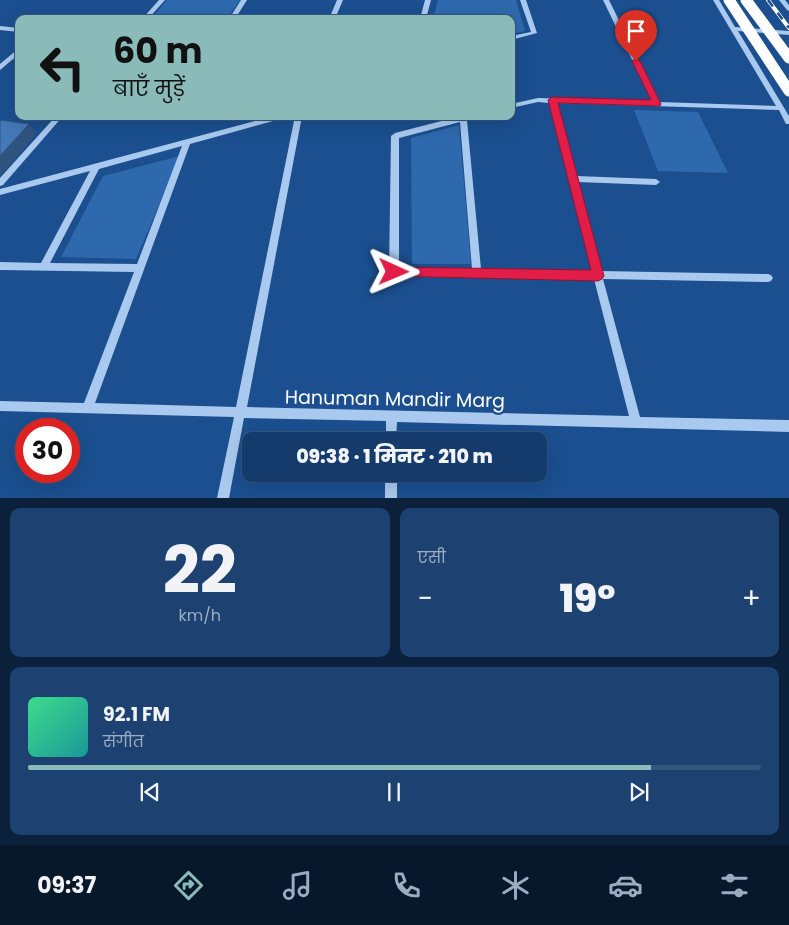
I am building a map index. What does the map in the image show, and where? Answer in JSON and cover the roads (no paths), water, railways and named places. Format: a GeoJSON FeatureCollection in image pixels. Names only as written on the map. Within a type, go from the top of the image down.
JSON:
{"type":"FeatureCollection","features":[{"type":"Feature","properties":{"kind":"highway"},"geometry":{"type":"LineString","coordinates":[[729,0],[789,91]]}},
{"type":"Feature","properties":{"kind":"highway"},"geometry":{"type":"LineString","coordinates":[[746,0],[789,58]]}},
{"type":"Feature","properties":{"kind":"street"},"geometry":{"type":"LineString","coordinates":[[149,15],[162,0]]}},
{"type":"Feature","properties":{"kind":"street"},"geometry":{"type":"LineString","coordinates":[[235,15],[244,0]]}},
{"type":"Feature","properties":{"kind":"street"},"geometry":{"type":"LineString","coordinates":[[334,15],[340,0]]}},
{"type":"Feature","properties":{"kind":"street"},"geometry":{"type":"LineString","coordinates":[[424,15],[428,0]]}},
{"type":"Feature","properties":{"kind":"street"},"geometry":{"type":"LineString","coordinates":[[515,37],[534,33],[523,0]]}},
{"type":"Feature","properties":{"kind":"street"},"geometry":{"type":"LineString","coordinates":[[606,0],[657,104]]}},
{"type":"Feature","properties":{"kind":"street"},"geometry":{"type":"LineString","coordinates":[[716,0],[789,122]]}},
{"type":"Feature","properties":{"kind":"street"},"geometry":{"type":"LineString","coordinates":[[782,0],[789,10]]}},
{"type":"Feature","properties":{"kind":"street"},"geometry":{"type":"LineString","coordinates":[[0,28],[15,30]]}},
{"type":"Feature","properties":{"kind":"street"},"geometry":{"type":"LineString","coordinates":[[734,30],[789,33]]}},
{"type":"Feature","properties":{"kind":"street"},"geometry":{"type":"LineString","coordinates":[[0,68],[15,54]]}},
{"type":"Feature","properties":{"kind":"street"},"geometry":{"type":"LineString","coordinates":[[515,105],[538,100],[552,100],[780,108]]}},
{"type":"Feature","properties":{"kind":"street"},"geometry":{"type":"LineString","coordinates":[[552,100],[636,422]]}},
{"type":"Feature","properties":{"kind":"street"},"geometry":{"type":"LineString","coordinates":[[0,183],[56,120]]}},
{"type":"Feature","properties":{"kind":"street"},"geometry":{"type":"LineString","coordinates":[[0,192],[269,120]]}},
{"type":"Feature","properties":{"kind":"street"},"geometry":{"type":"LineString","coordinates":[[223,498],[297,120]]}},
{"type":"Feature","properties":{"kind":"street"},"geometry":{"type":"LineString","coordinates":[[456,120],[395,136],[394,272],[768,278]]}},
{"type":"Feature","properties":{"kind":"street"},"geometry":{"type":"LineString","coordinates":[[468,120],[477,274]]}},
{"type":"Feature","properties":{"kind":"street"},"geometry":{"type":"LineString","coordinates":[[86,409],[188,142]]}},
{"type":"Feature","properties":{"kind":"street"},"geometry":{"type":"LineString","coordinates":[[43,267],[96,166]]}},
{"type":"Feature","properties":{"kind":"street"},"geometry":{"type":"LineString","coordinates":[[573,179],[656,182]]}},
{"type":"Feature","properties":{"kind":"street"},"geometry":{"type":"LineString","coordinates":[[0,266],[140,268]]}},
{"type":"Feature","properties":{"kind":"street","name":"Hanuman Mandir Marg"},"geometry":{"type":"LineString","coordinates":[[0,406],[789,426]]}},
{"type":"Feature","properties":{"kind":"street"},"geometry":{"type":"LineString","coordinates":[[392,416],[392,432]]}},
{"type":"Feature","properties":{"kind":"street"},"geometry":{"type":"LineString","coordinates":[[391,482],[391,498]]}},
{"type":"Feature","properties":{"kind":"railway"},"geometry":{"type":"LineString","coordinates":[[768,0],[789,28]]}}]}
